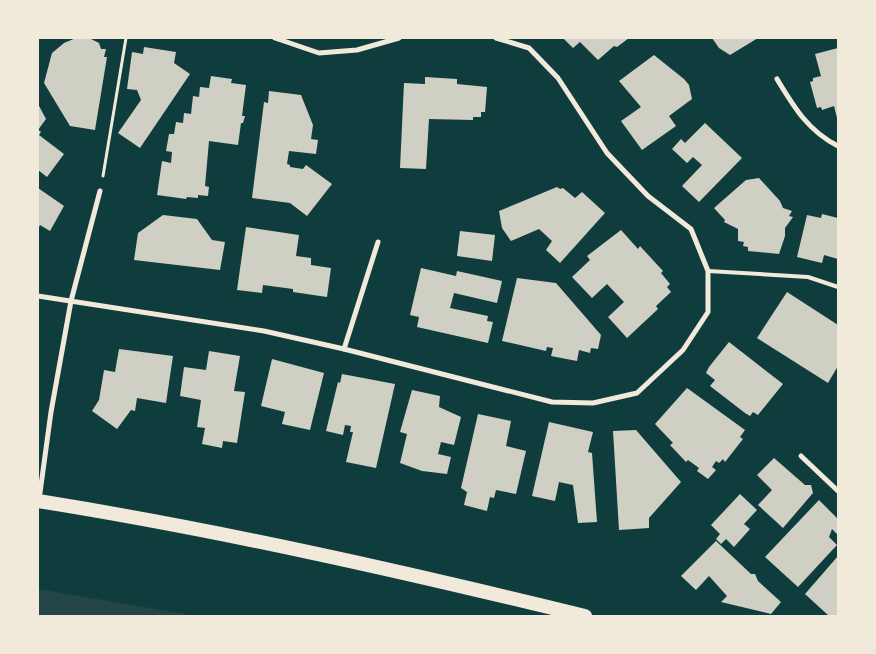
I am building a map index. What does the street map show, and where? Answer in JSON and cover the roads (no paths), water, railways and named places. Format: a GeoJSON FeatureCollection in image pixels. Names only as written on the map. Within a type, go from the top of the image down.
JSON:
{"type":"FeatureCollection","features":[{"type":"Feature","properties":{"kind":"highway"},"geometry":{"type":"LineString","coordinates":[[38,501],[235,538],[478,590],[585,616]]}},
{"type":"Feature","properties":{"kind":"street"},"geometry":{"type":"LineString","coordinates":[[275,38],[318,53],[357,50],[399,38]]}},
{"type":"Feature","properties":{"kind":"street"},"geometry":{"type":"LineString","coordinates":[[38,296],[264,331],[344,349],[552,402],[593,403],[637,393],[683,350],[708,312],[708,271],[691,230],[642,190],[607,153],[558,78],[528,48],[496,38]]}},
{"type":"Feature","properties":{"kind":"street"},"geometry":{"type":"LineString","coordinates":[[777,79],[798,114],[812,130],[838,146]]}},
{"type":"Feature","properties":{"kind":"street"},"geometry":{"type":"LineString","coordinates":[[38,501],[51,412],[71,301],[100,191]]}},
{"type":"Feature","properties":{"kind":"street"},"geometry":{"type":"LineString","coordinates":[[344,349],[378,242]]}},
{"type":"Feature","properties":{"kind":"street"},"geometry":{"type":"LineString","coordinates":[[801,456],[838,491]]}},
{"type":"Feature","properties":{"kind":"lane"},"geometry":{"type":"LineString","coordinates":[[708,271],[808,277],[838,287]]}}]}
